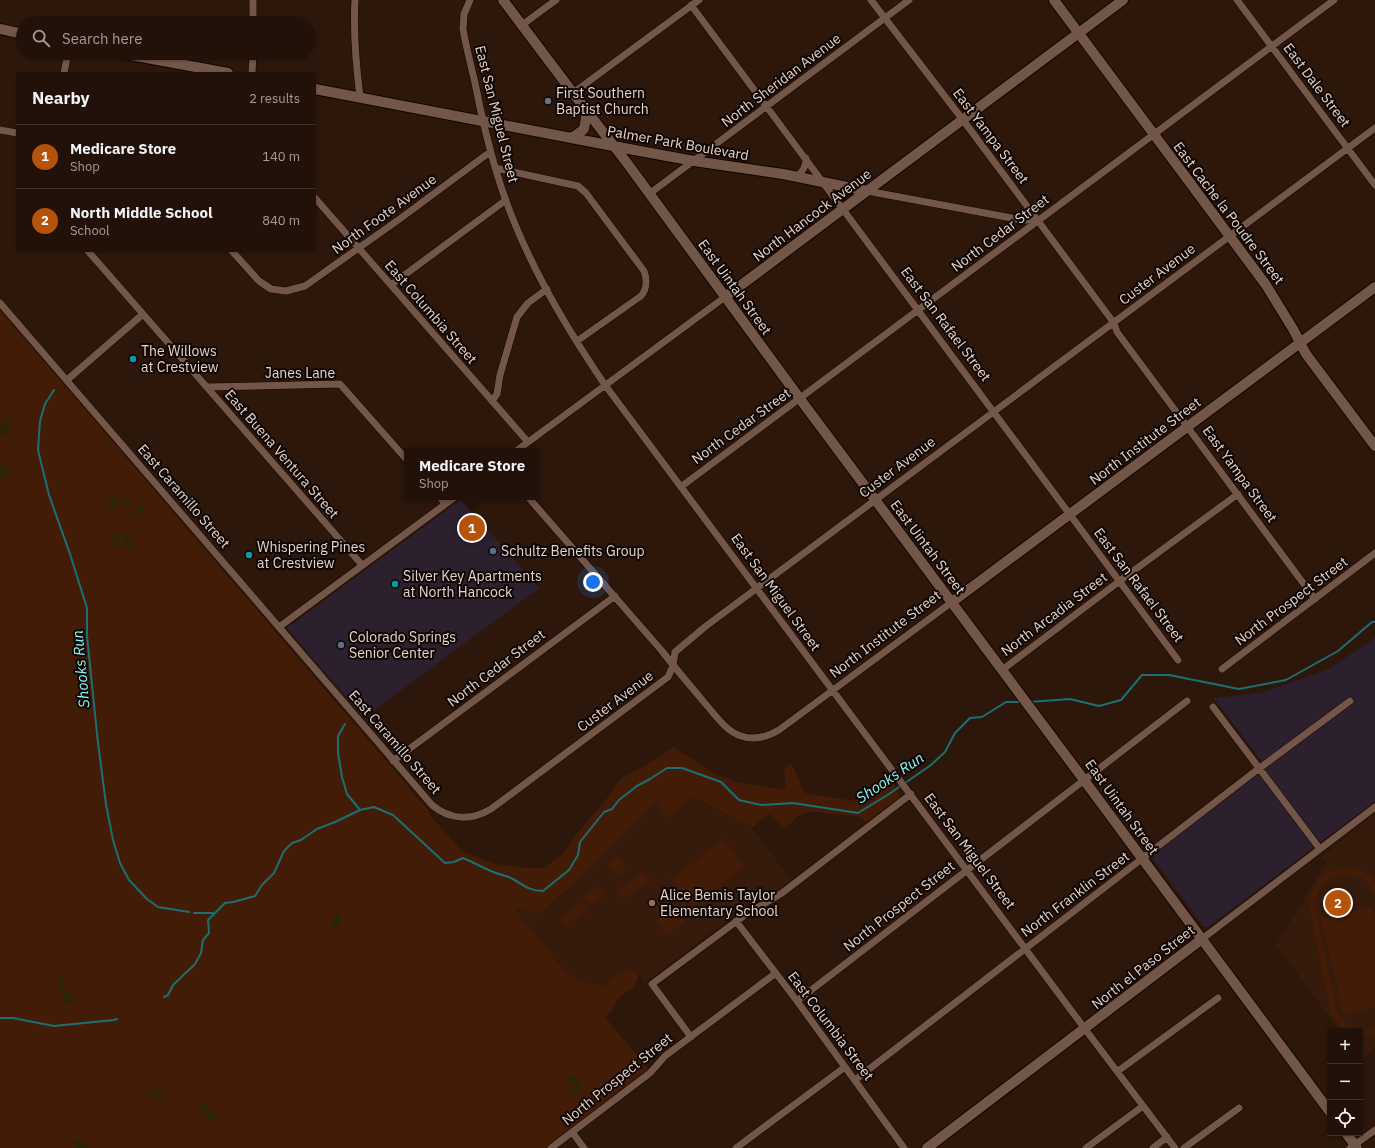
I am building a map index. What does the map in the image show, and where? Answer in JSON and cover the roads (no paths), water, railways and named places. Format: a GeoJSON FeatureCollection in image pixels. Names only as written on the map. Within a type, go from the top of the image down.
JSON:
{"type":"FeatureCollection","features":[{"type":"Feature","properties":{"kind":"main road","name":"East Uintah Street"},"geometry":{"type":"LineString","coordinates":[[503,0],[649,194],[1327,1108]]}},
{"type":"Feature","properties":{"kind":"main road","name":"East Cache la Poudre Street"},"geometry":{"type":"LineString","coordinates":[[1054,0],[1274,297],[1294,329],[1299,343],[1306,354],[1375,446]]}},
{"type":"Feature","properties":{"kind":"main road","name":"North Hancock Avenue"},"geometry":{"type":"LineString","coordinates":[[725,297],[1123,0]]}},
{"type":"Feature","properties":{"kind":"main road"},"geometry":{"type":"LineString","coordinates":[[0,29],[16,32]]}},
{"type":"Feature","properties":{"kind":"main road"},"geometry":{"type":"LineString","coordinates":[[158,60],[223,72]]}},
{"type":"Feature","properties":{"kind":"main road","name":"Palmer Park Boulevard"},"geometry":{"type":"LineString","coordinates":[[316,89],[694,161],[796,177],[867,191]]}},
{"type":"Feature","properties":{"kind":"main road"},"geometry":{"type":"LineString","coordinates":[[570,138],[584,129],[587,112]]}},
{"type":"Feature","properties":{"kind":"main road","name":"North Institute Street"},"geometry":{"type":"LineString","coordinates":[[952,602],[1375,287]]}},
{"type":"Feature","properties":{"kind":"main road","name":"North el Paso Street"},"geometry":{"type":"LineString","coordinates":[[927,1148],[1202,939]]}},
{"type":"Feature","properties":{"kind":"main road"},"geometry":{"type":"LineString","coordinates":[[1348,1136],[1354,1147]]}},
{"type":"Feature","properties":{"kind":"street"},"geometry":{"type":"LineString","coordinates":[[253,16],[254,0]]}},
{"type":"Feature","properties":{"kind":"street"},"geometry":{"type":"LineString","coordinates":[[355,0],[353,20],[354,45],[360,97]]}},
{"type":"Feature","properties":{"kind":"street","name":"East San Miguel Street"},"geometry":{"type":"LineString","coordinates":[[470,0],[464,14],[463,29],[490,152],[495,168],[506,200],[529,254],[547,290],[577,341],[605,385],[682,486],[1175,1148]]}},
{"type":"Feature","properties":{"kind":"street"},"geometry":{"type":"LineString","coordinates":[[522,25],[556,0]]}},
{"type":"Feature","properties":{"kind":"street"},"geometry":{"type":"LineString","coordinates":[[573,93],[698,0]]}},
{"type":"Feature","properties":{"kind":"street","name":"East Yampa Street"},"geometry":{"type":"LineString","coordinates":[[871,0],[963,120],[1114,323],[1117,332],[1315,599]]}},
{"type":"Feature","properties":{"kind":"street","name":"North Sheridan Avenue"},"geometry":{"type":"LineString","coordinates":[[649,194],[910,0]]}},
{"type":"Feature","properties":{"kind":"street","name":"East Dale Street"},"geometry":{"type":"LineString","coordinates":[[1237,0],[1375,185]]}},
{"type":"Feature","properties":{"kind":"street","name":"North Cedar Street"},"geometry":{"type":"LineString","coordinates":[[682,486],[1334,0]]}},
{"type":"Feature","properties":{"kind":"street","name":"East San Rafael Street"},"geometry":{"type":"LineString","coordinates":[[691,5],[1178,660]]}},
{"type":"Feature","properties":{"kind":"street"},"geometry":{"type":"LineString","coordinates":[[64,72],[67,60]]}},
{"type":"Feature","properties":{"kind":"street"},"geometry":{"type":"LineString","coordinates":[[252,72],[253,60]]}},
{"type":"Feature","properties":{"kind":"street","name":"Custer Avenue"},"geometry":{"type":"LineString","coordinates":[[444,814],[470,818],[491,809],[668,677],[673,666],[675,652],[706,626],[1375,128]]}},
{"type":"Feature","properties":{"kind":"street"},"geometry":{"type":"LineString","coordinates":[[0,130],[16,134]]}},
{"type":"Feature","properties":{"kind":"street","name":"North Foote Avenue"},"geometry":{"type":"LineString","coordinates":[[233,252],[255,277],[265,285],[278,290],[286,291],[305,286],[490,152]]}},
{"type":"Feature","properties":{"kind":"street"},"geometry":{"type":"LineString","coordinates":[[796,177],[806,166],[806,158]]}},
{"type":"Feature","properties":{"kind":"street"},"geometry":{"type":"LineString","coordinates":[[495,168],[578,186],[586,193],[646,275],[646,287],[641,296],[577,341]]}},
{"type":"Feature","properties":{"kind":"street","name":"Palmer Park Boulevard"},"geometry":{"type":"LineString","coordinates":[[867,191],[1017,219],[1037,221]]}},
{"type":"Feature","properties":{"kind":"street","name":"East Columbia Street"},"geometry":{"type":"LineString","coordinates":[[316,199],[528,442]]}},
{"type":"Feature","properties":{"kind":"street"},"geometry":{"type":"LineString","coordinates":[[391,285],[506,200]]}},
{"type":"Feature","properties":{"kind":"street","name":"East Buena Ventura Street"},"geometry":{"type":"LineString","coordinates":[[89,252],[362,565]]}},
{"type":"Feature","properties":{"kind":"street"},"geometry":{"type":"LineString","coordinates":[[492,401],[497,394],[500,375],[517,317],[528,303],[547,290]]}},
{"type":"Feature","properties":{"kind":"street","name":"North Hancock Avenue"},"geometry":{"type":"LineString","coordinates":[[520,448],[725,297]]}},
{"type":"Feature","properties":{"kind":"street","name":"East Caramillo Street"},"geometry":{"type":"LineString","coordinates":[[0,303],[393,761],[432,805],[444,814]]}},
{"type":"Feature","properties":{"kind":"street"},"geometry":{"type":"LineString","coordinates":[[67,380],[143,314]]}},
{"type":"Feature","properties":{"kind":"street","name":"Janes Lane"},"geometry":{"type":"LineString","coordinates":[[207,388],[340,384],[404,457]]}},
{"type":"Feature","properties":{"kind":"street","name":"North Arcadia Street"},"geometry":{"type":"LineString","coordinates":[[1002,670],[1238,494]]}},
{"type":"Feature","properties":{"kind":"street"},"geometry":{"type":"LineString","coordinates":[[443,500],[446,504]]}},
{"type":"Feature","properties":{"kind":"street"},"geometry":{"type":"LineString","coordinates":[[279,627],[451,500]]}},
{"type":"Feature","properties":{"kind":"street","name":"North Institute Street"},"geometry":{"type":"LineString","coordinates":[[531,500],[615,596],[723,724],[733,732],[747,738],[759,739],[773,734],[952,602]]}},
{"type":"Feature","properties":{"kind":"street","name":"North Prospect Street"},"geometry":{"type":"LineString","coordinates":[[1222,669],[1375,553]]}},
{"type":"Feature","properties":{"kind":"street","name":"North Cedar Street"},"geometry":{"type":"LineString","coordinates":[[393,761],[615,596]]}},
{"type":"Feature","properties":{"kind":"street","name":"North Prospect Street"},"geometry":{"type":"LineString","coordinates":[[797,1001],[1187,701]]}},
{"type":"Feature","properties":{"kind":"street","name":"North Franklin Street"},"geometry":{"type":"LineString","coordinates":[[855,1080],[1260,768],[1350,701]]}},
{"type":"Feature","properties":{"kind":"street"},"geometry":{"type":"LineString","coordinates":[[1213,707],[1320,849]]}},
{"type":"Feature","properties":{"kind":"street"},"geometry":{"type":"LineString","coordinates":[[691,1037],[652,984],[736,921],[782,893],[911,794]]}},
{"type":"Feature","properties":{"kind":"street","name":"North el Paso Street"},"geometry":{"type":"LineString","coordinates":[[1202,939],[1375,807]]}},
{"type":"Feature","properties":{"kind":"street","name":"East Columbia Street"},"geometry":{"type":"LineString","coordinates":[[736,921],[797,1001],[904,1148]]}},
{"type":"Feature","properties":{"kind":"street","name":"North Prospect Street"},"geometry":{"type":"LineString","coordinates":[[551,1148],[650,1073],[665,1056],[776,973]]}},
{"type":"Feature","properties":{"kind":"street"},"geometry":{"type":"LineString","coordinates":[[1118,1071],[1218,998]]}},
{"type":"Feature","properties":{"kind":"street"},"geometry":{"type":"LineString","coordinates":[[736,1148],[845,1066]]}},
{"type":"Feature","properties":{"kind":"street"},"geometry":{"type":"LineString","coordinates":[[1086,1148],[1143,1106]]}},
{"type":"Feature","properties":{"kind":"street"},"geometry":{"type":"LineString","coordinates":[[1184,1148],[1239,1108]]}},
{"type":"Feature","properties":{"kind":"street"},"geometry":{"type":"LineString","coordinates":[[1354,1147],[1375,1130]]}},
{"type":"Feature","properties":{"kind":"street"},"geometry":{"type":"LineString","coordinates":[[572,1132],[584,1148]]}},
{"type":"Feature","properties":{"kind":"street"},"geometry":{"type":"LineString","coordinates":[[1153,1148],[1167,1137]]}},
{"type":"Feature","properties":{"kind":"waterway","name":"Shooks Run"},"geometry":{"type":"LineString","coordinates":[[54,390],[45,404],[40,421],[38,450],[49,495],[87,608],[87,636],[98,743],[106,804],[113,840],[120,863],[129,880],[147,899],[158,907],[189,912]]}},
{"type":"Feature","properties":{"kind":"waterway","name":"Shooks Run"},"geometry":{"type":"LineString","coordinates":[[1029,702],[1070,699],[1099,706],[1121,700],[1142,675],[1169,675],[1239,689],[1286,680],[1338,651],[1372,622],[1375,622]]}},
{"type":"Feature","properties":{"kind":"waterway","name":"Shooks Run"},"geometry":{"type":"LineString","coordinates":[[164,997],[168,995],[173,985],[195,964],[201,953],[203,940],[209,933],[208,920],[225,903],[255,896],[262,885],[274,873],[284,851],[292,843],[301,840],[317,829],[360,810],[374,807],[393,815],[445,863],[454,862],[463,858],[493,872],[509,877],[533,890],[543,891],[569,870],[578,855],[580,842],[604,812],[612,809],[619,800],[637,786],[667,768],[682,768],[721,782],[739,800],[761,805],[793,803],[858,813],[931,765],[945,752],[955,733],[970,718],[982,717],[1006,702],[1021,702]]}},
{"type":"Feature","properties":{"kind":"waterway","name":"Shooks Run"},"geometry":{"type":"LineString","coordinates":[[345,724],[338,736],[338,753],[342,777],[347,794],[360,810]]}},
{"type":"Feature","properties":{"kind":"waterway","name":"Shooks Run"},"geometry":{"type":"LineString","coordinates":[[194,913],[213,913]]}},
{"type":"Feature","properties":{"kind":"waterway","name":"Shooks Run"},"geometry":{"type":"LineString","coordinates":[[0,1018],[13,1018],[54,1026],[117,1019]]}},
{"type":"Feature","properties":{"kind":"place","name":"First Southern Baptist Church"},"geometry":{"type":"Point","coordinates":[548,101]}},
{"type":"Feature","properties":{"kind":"place","name":"The Willows at Crestview"},"geometry":{"type":"Point","coordinates":[133,359]}},
{"type":"Feature","properties":{"kind":"place","name":"Medicare Store"},"geometry":{"type":"Point","coordinates":[472,528]}},
{"type":"Feature","properties":{"kind":"place","name":"Schultz Benefits Group"},"geometry":{"type":"Point","coordinates":[493,551]}},
{"type":"Feature","properties":{"kind":"place","name":"Whispering Pines at Crestview"},"geometry":{"type":"Point","coordinates":[249,555]}},
{"type":"Feature","properties":{"kind":"place","name":"Silver Key Apartments at North Hancock"},"geometry":{"type":"Point","coordinates":[395,584]}},
{"type":"Feature","properties":{"kind":"place","name":"Colorado Springs Senior Center"},"geometry":{"type":"Point","coordinates":[341,645]}},
{"type":"Feature","properties":{"kind":"place","name":"Alice Bemis Taylor Elementary School"},"geometry":{"type":"Point","coordinates":[652,903]}},
{"type":"Feature","properties":{"kind":"place","name":"North Middle School"},"geometry":{"type":"Point","coordinates":[1338,903]}}]}
